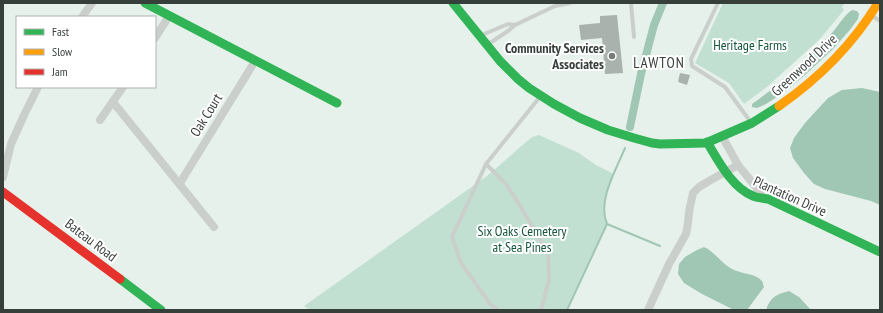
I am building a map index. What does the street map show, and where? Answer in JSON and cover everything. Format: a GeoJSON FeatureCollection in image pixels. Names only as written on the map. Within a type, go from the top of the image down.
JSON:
{"type":"FeatureCollection","features":[{"type":"Feature","properties":{"kind":"street"},"geometry":{"type":"LineString","coordinates":[[83,16],[92,3]]}},
{"type":"Feature","properties":{"kind":"street"},"geometry":{"type":"LineString","coordinates":[[145,3],[338,103]]}},
{"type":"Feature","properties":{"kind":"street","name":"Greenwood Drive"},"geometry":{"type":"LineString","coordinates":[[453,3],[503,66],[541,96],[600,128],[642,141],[672,145],[708,142],[736,131],[778,108],[802,89],[843,50],[859,31],[878,3]]}},
{"type":"Feature","properties":{"kind":"street"},"geometry":{"type":"LineString","coordinates":[[156,36],[169,16]]}},
{"type":"Feature","properties":{"kind":"street","name":"Oak Court"},"geometry":{"type":"LineString","coordinates":[[180,183],[255,61]]}},
{"type":"Feature","properties":{"kind":"street"},"geometry":{"type":"LineString","coordinates":[[3,177],[11,144],[24,113],[37,88]]}},
{"type":"Feature","properties":{"kind":"street"},"geometry":{"type":"LineString","coordinates":[[100,120],[122,88]]}},
{"type":"Feature","properties":{"kind":"street"},"geometry":{"type":"LineString","coordinates":[[113,102],[180,183],[214,227]]}},
{"type":"Feature","properties":{"kind":"street"},"geometry":{"type":"LineString","coordinates":[[722,136],[738,165],[763,198]]}},
{"type":"Feature","properties":{"kind":"street","name":"Plantation Drive"},"geometry":{"type":"LineString","coordinates":[[708,142],[726,172],[742,190],[753,196],[763,198],[880,252]]}},
{"type":"Feature","properties":{"kind":"street"},"geometry":{"type":"LineString","coordinates":[[648,310],[686,234],[688,212],[693,193],[709,180],[738,165]]}},
{"type":"Feature","properties":{"kind":"street","name":"Bateau Road"},"geometry":{"type":"LineString","coordinates":[[3,192],[161,310]]}},
{"type":"Feature","properties":{"kind":"lane"},"geometry":{"type":"LineString","coordinates":[[487,45],[515,25],[555,6],[570,3]]}},
{"type":"Feature","properties":{"kind":"lane"},"geometry":{"type":"LineString","coordinates":[[631,3],[634,37]]}},
{"type":"Feature","properties":{"kind":"lane"},"geometry":{"type":"LineString","coordinates":[[718,3],[691,59],[692,66],[725,87],[752,123]]}},
{"type":"Feature","properties":{"kind":"lane"},"geometry":{"type":"LineString","coordinates":[[870,15],[880,21]]}},
{"type":"Feature","properties":{"kind":"lane"},"geometry":{"type":"LineString","coordinates":[[480,36],[508,24],[515,25]]}},
{"type":"Feature","properties":{"kind":"lane"},"geometry":{"type":"LineString","coordinates":[[498,310],[491,304],[461,263],[452,237],[486,164],[541,96]]}},
{"type":"Feature","properties":{"kind":"lane"},"geometry":{"type":"LineString","coordinates":[[486,164],[506,184],[548,252],[548,280],[540,310]]}},
{"type":"Feature","properties":{"kind":"green space","name":"Heritage Farms"},"geometry":{"type":"Polygon","coordinates":[[[723,3],[845,3],[842,7],[844,10],[820,39],[768,86],[744,104],[729,83],[695,63],[723,3]]]}},
{"type":"Feature","properties":{"kind":"green space","name":"Six Oaks Cemetery at Sea Pines"},"geometry":{"type":"Polygon","coordinates":[[[539,135],[579,153],[596,165],[614,174],[609,185],[604,205],[607,224],[567,310],[310,310],[304,306],[487,176],[532,137],[539,135]]]}},
{"type":"Feature","properties":{"kind":"shaded area"},"geometry":{"type":"Polygon","coordinates":[[[852,10],[857,11],[859,14],[858,19],[833,49],[786,91],[766,104],[757,108],[752,107],[752,104],[783,80],[812,53],[852,10]]]}},
{"type":"Feature","properties":{"kind":"shaded area"},"geometry":{"type":"Polygon","coordinates":[[[862,88],[880,92],[880,205],[871,201],[825,189],[814,184],[793,158],[790,148],[794,138],[805,123],[828,98],[842,90],[862,88]]]}},
{"type":"Feature","properties":{"kind":"shaded area"},"geometry":{"type":"Polygon","coordinates":[[[704,247],[732,269],[756,276],[762,281],[764,287],[747,310],[734,310],[684,283],[678,274],[679,264],[685,257],[704,247]]]}},
{"type":"Feature","properties":{"kind":"shaded area"},"geometry":{"type":"Polygon","coordinates":[[[789,291],[799,297],[811,310],[766,310],[774,297],[789,291]]]}},
{"type":"Feature","properties":{"kind":"building","name":"Community Services Associates"},"geometry":{"type":"Polygon","coordinates":[[[617,15],[623,73],[605,74],[602,38],[581,40],[579,25],[600,23],[600,16],[617,15]]]}},
{"type":"Feature","properties":{"kind":"building"},"geometry":{"type":"Polygon","coordinates":[[[680,73],[690,75],[687,85],[678,82],[680,73]]]}},
{"type":"Feature","properties":{"kind":"waterway"},"geometry":{"type":"LineString","coordinates":[[630,127],[641,74],[654,25],[663,3]]}},
{"type":"Feature","properties":{"kind":"waterway"},"geometry":{"type":"LineString","coordinates":[[567,310],[607,224],[604,206],[606,196],[625,148]]}},
{"type":"Feature","properties":{"kind":"waterway"},"geometry":{"type":"LineString","coordinates":[[607,224],[660,246]]}},
{"type":"Feature","properties":{"kind":"traffic: fast"},"geometry":{"type":"LineString","coordinates":[[145,3],[337,103]]}},
{"type":"Feature","properties":{"kind":"traffic: fast"},"geometry":{"type":"LineString","coordinates":[[453,3],[500,61],[518,79],[554,104],[580,118],[608,130],[652,143],[706,143],[752,123],[779,106]]}},
{"type":"Feature","properties":{"kind":"traffic: fast"},"geometry":{"type":"LineString","coordinates":[[707,142],[726,173],[738,187],[745,192],[755,197],[768,199],[880,252]]}},
{"type":"Feature","properties":{"kind":"traffic: fast"},"geometry":{"type":"LineString","coordinates":[[120,279],[161,310]]}},
{"type":"Feature","properties":{"kind":"traffic: slow"},"geometry":{"type":"LineString","coordinates":[[779,106],[793,96],[834,60],[857,33],[878,3]]}},
{"type":"Feature","properties":{"kind":"traffic: jam"},"geometry":{"type":"LineString","coordinates":[[3,192],[120,279]]}},
{"type":"Feature","properties":{"kind":"place","name":"Community Services Associates"},"geometry":{"type":"Point","coordinates":[612,56]}},
{"type":"Feature","properties":{"kind":"district","name":"LAWTON"},"geometry":{"type":"Point","coordinates":[659,62]}}]}
